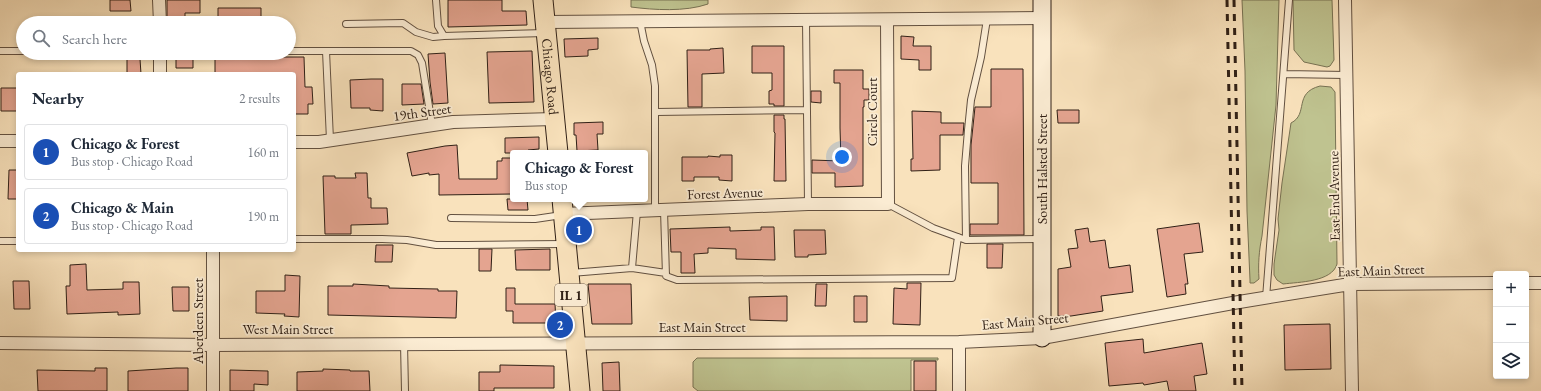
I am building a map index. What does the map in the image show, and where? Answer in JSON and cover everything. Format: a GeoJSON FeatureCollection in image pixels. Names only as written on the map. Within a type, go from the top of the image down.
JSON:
{"type":"FeatureCollection","features":[{"type":"Feature","properties":{"kind":"main road","name":"Chicago Road"},"geometry":{"type":"LineString","coordinates":[[543,0],[558,150]]}},
{"type":"Feature","properties":{"kind":"main road","name":"IL 1"},"geometry":{"type":"LineString","coordinates":[[563,207],[580,391]]}},
{"type":"Feature","properties":{"kind":"street"},"geometry":{"type":"LineString","coordinates":[[159,0],[160,16]]}},
{"type":"Feature","properties":{"kind":"street","name":"South Halsted Street"},"geometry":{"type":"LineString","coordinates":[[1042,0],[1042,338]]}},
{"type":"Feature","properties":{"kind":"street","name":"East End Avenue"},"geometry":{"type":"LineString","coordinates":[[1345,0],[1352,391]]}},
{"type":"Feature","properties":{"kind":"street"},"geometry":{"type":"LineString","coordinates":[[546,27],[640,21],[1042,18]]}},
{"type":"Feature","properties":{"kind":"street","name":"Circle Court"},"geometry":{"type":"LineString","coordinates":[[887,20],[888,204]]}},
{"type":"Feature","properties":{"kind":"street"},"geometry":{"type":"LineString","coordinates":[[160,60],[160,72]]}},
{"type":"Feature","properties":{"kind":"street","name":"19th Street"},"geometry":{"type":"LineString","coordinates":[[296,142],[319,142],[453,122],[554,119]]}},
{"type":"Feature","properties":{"kind":"street"},"geometry":{"type":"LineString","coordinates":[[0,141],[16,141]]}},
{"type":"Feature","properties":{"kind":"street","name":"Forest Avenue"},"geometry":{"type":"LineString","coordinates":[[563,207],[638,211],[808,204],[888,204]]}},
{"type":"Feature","properties":{"kind":"street","name":"Aberdeen Street"},"geometry":{"type":"LineString","coordinates":[[213,252],[213,391]]}},
{"type":"Feature","properties":{"kind":"street","name":"East Main Street"},"geometry":{"type":"LineString","coordinates":[[576,343],[959,342],[1042,338],[1350,284],[1493,283]]}},
{"type":"Feature","properties":{"kind":"street"},"geometry":{"type":"LineString","coordinates":[[1529,283],[1541,283]]}},
{"type":"Feature","properties":{"kind":"street"},"geometry":{"type":"LineString","coordinates":[[959,342],[959,391]]}},
{"type":"Feature","properties":{"kind":"street","name":"West Main Street"},"geometry":{"type":"LineString","coordinates":[[0,343],[213,345],[576,343]]}},
{"type":"Feature","properties":{"kind":"lane"},"geometry":{"type":"LineString","coordinates":[[436,0],[438,26],[444,36]]}},
{"type":"Feature","properties":{"kind":"lane"},"geometry":{"type":"LineString","coordinates":[[1266,298],[1289,0]]}},
{"type":"Feature","properties":{"kind":"lane"},"geometry":{"type":"LineString","coordinates":[[966,240],[965,166],[968,130],[971,100],[987,19]]}},
{"type":"Feature","properties":{"kind":"lane"},"geometry":{"type":"LineString","coordinates":[[806,20],[808,204]]}},
{"type":"Feature","properties":{"kind":"lane"},"geometry":{"type":"LineString","coordinates":[[640,21],[644,41],[652,65],[655,86],[660,210],[666,276],[677,280],[952,278],[958,237]]}},
{"type":"Feature","properties":{"kind":"lane"},"geometry":{"type":"LineString","coordinates":[[346,24],[403,23],[416,32],[433,37],[546,27]]}},
{"type":"Feature","properties":{"kind":"lane"},"geometry":{"type":"LineString","coordinates":[[0,52],[16,52]]}},
{"type":"Feature","properties":{"kind":"lane"},"geometry":{"type":"LineString","coordinates":[[296,52],[411,52],[418,55],[422,63],[432,125]]}},
{"type":"Feature","properties":{"kind":"lane"},"geometry":{"type":"LineString","coordinates":[[326,52],[330,140]]}},
{"type":"Feature","properties":{"kind":"lane"},"geometry":{"type":"LineString","coordinates":[[1284,74],[1346,75]]}},
{"type":"Feature","properties":{"kind":"lane"},"geometry":{"type":"LineString","coordinates":[[656,112],[806,110]]}},
{"type":"Feature","properties":{"kind":"lane"},"geometry":{"type":"LineString","coordinates":[[888,204],[933,228],[966,240],[1043,239]]}},
{"type":"Feature","properties":{"kind":"lane"},"geometry":{"type":"LineString","coordinates":[[451,218],[535,219],[563,207]]}},
{"type":"Feature","properties":{"kind":"lane"},"geometry":{"type":"LineString","coordinates":[[632,268],[638,211]]}},
{"type":"Feature","properties":{"kind":"lane"},"geometry":{"type":"LineString","coordinates":[[296,239],[407,240],[436,245],[566,244]]}},
{"type":"Feature","properties":{"kind":"lane"},"geometry":{"type":"LineString","coordinates":[[0,241],[16,241]]}},
{"type":"Feature","properties":{"kind":"lane"},"geometry":{"type":"LineString","coordinates":[[569,273],[632,268],[666,273]]}},
{"type":"Feature","properties":{"kind":"lane"},"geometry":{"type":"LineString","coordinates":[[404,344],[404,391]]}},
{"type":"Feature","properties":{"kind":"green space"},"geometry":{"type":"Polygon","coordinates":[[[631,0],[708,0],[708,4],[699,7],[680,9],[650,9],[631,7],[631,0]]]}},
{"type":"Feature","properties":{"kind":"green space"},"geometry":{"type":"Polygon","coordinates":[[[1242,0],[1279,0],[1276,105],[1259,252],[1259,279],[1254,283],[1250,283],[1242,0]]]}},
{"type":"Feature","properties":{"kind":"green space"},"geometry":{"type":"Polygon","coordinates":[[[1293,0],[1332,0],[1334,60],[1330,66],[1327,67],[1304,62],[1294,50],[1293,0]]]}},
{"type":"Feature","properties":{"kind":"green space"},"geometry":{"type":"Polygon","coordinates":[[[1320,86],[1331,87],[1335,92],[1337,264],[1334,270],[1322,278],[1306,282],[1283,284],[1277,280],[1274,275],[1274,264],[1279,230],[1278,219],[1282,183],[1291,123],[1299,114],[1307,93],[1320,86]]]}},
{"type":"Feature","properties":{"kind":"green space"},"geometry":{"type":"Polygon","coordinates":[[[697,358],[938,358],[938,360],[911,360],[911,391],[698,391],[693,387],[693,362],[697,358]]]}},
{"type":"Feature","properties":{"kind":"building"},"geometry":{"type":"Polygon","coordinates":[[[110,0],[130,0],[131,11],[110,11],[110,0]]]}},
{"type":"Feature","properties":{"kind":"building"},"geometry":{"type":"Polygon","coordinates":[[[167,0],[200,0],[200,13],[185,13],[185,16],[167,16],[167,0]]]}},
{"type":"Feature","properties":{"kind":"building"},"geometry":{"type":"Polygon","coordinates":[[[448,0],[502,0],[502,11],[526,11],[527,25],[448,27],[448,0]]]}},
{"type":"Feature","properties":{"kind":"building"},"geometry":{"type":"Polygon","coordinates":[[[218,8],[261,8],[261,16],[218,16],[218,8]]]}},
{"type":"Feature","properties":{"kind":"building"},"geometry":{"type":"Polygon","coordinates":[[[901,36],[914,37],[913,46],[931,46],[931,70],[919,70],[919,60],[901,59],[901,36]]]}},
{"type":"Feature","properties":{"kind":"building"},"geometry":{"type":"Polygon","coordinates":[[[598,38],[598,49],[588,50],[588,56],[565,57],[564,39],[598,38]]]}},
{"type":"Feature","properties":{"kind":"building"},"geometry":{"type":"Polygon","coordinates":[[[752,46],[784,46],[784,106],[774,106],[774,104],[769,104],[769,91],[772,90],[772,73],[752,73],[752,46]]]}},
{"type":"Feature","properties":{"kind":"building"},"geometry":{"type":"Polygon","coordinates":[[[723,48],[724,73],[702,74],[702,107],[688,107],[687,50],[710,50],[723,48]]]}},
{"type":"Feature","properties":{"kind":"building"},"geometry":{"type":"Polygon","coordinates":[[[532,51],[534,102],[489,103],[487,52],[532,51]]]}},
{"type":"Feature","properties":{"kind":"building"},"geometry":{"type":"Polygon","coordinates":[[[445,53],[448,103],[433,104],[428,54],[445,53]]]}},
{"type":"Feature","properties":{"kind":"building"},"geometry":{"type":"Polygon","coordinates":[[[296,57],[304,57],[305,87],[312,87],[313,104],[308,104],[308,114],[296,114],[296,72],[215,72],[215,60],[296,60],[296,57]]]}},
{"type":"Feature","properties":{"kind":"building"},"geometry":{"type":"Polygon","coordinates":[[[127,60],[140,60],[141,72],[127,72],[127,60]]]}},
{"type":"Feature","properties":{"kind":"building"},"geometry":{"type":"Polygon","coordinates":[[[176,60],[193,60],[193,68],[176,68],[176,60]]]}},
{"type":"Feature","properties":{"kind":"building"},"geometry":{"type":"Polygon","coordinates":[[[991,69],[1023,69],[1024,235],[970,235],[970,224],[998,224],[998,183],[971,183],[971,145],[975,107],[991,107],[991,69]]]}},
{"type":"Feature","properties":{"kind":"building"},"geometry":{"type":"Polygon","coordinates":[[[834,70],[863,70],[863,89],[869,89],[869,100],[864,100],[863,107],[863,186],[835,187],[835,173],[812,173],[812,160],[841,161],[840,83],[834,83],[834,70]]]}},
{"type":"Feature","properties":{"kind":"building"},"geometry":{"type":"Polygon","coordinates":[[[383,79],[383,111],[370,110],[370,108],[351,108],[350,80],[383,79]]]}},
{"type":"Feature","properties":{"kind":"building"},"geometry":{"type":"Polygon","coordinates":[[[402,84],[421,84],[424,104],[402,105],[402,84]]]}},
{"type":"Feature","properties":{"kind":"building"},"geometry":{"type":"Polygon","coordinates":[[[1,88],[16,88],[16,111],[1,111],[1,88]]]}},
{"type":"Feature","properties":{"kind":"building"},"geometry":{"type":"Polygon","coordinates":[[[811,91],[821,91],[821,103],[811,102],[811,91]]]}},
{"type":"Feature","properties":{"kind":"building"},"geometry":{"type":"Polygon","coordinates":[[[1057,110],[1079,110],[1079,123],[1058,123],[1057,110]]]}},
{"type":"Feature","properties":{"kind":"building"},"geometry":{"type":"Polygon","coordinates":[[[912,111],[941,112],[941,123],[964,123],[963,135],[940,135],[940,170],[911,171],[911,159],[913,159],[912,111]]]}},
{"type":"Feature","properties":{"kind":"building"},"geometry":{"type":"Polygon","coordinates":[[[774,115],[784,115],[785,119],[786,181],[774,181],[774,115]]]}},
{"type":"Feature","properties":{"kind":"building"},"geometry":{"type":"Polygon","coordinates":[[[603,122],[603,134],[597,134],[598,150],[577,150],[576,135],[574,135],[574,123],[603,122]]]}},
{"type":"Feature","properties":{"kind":"building"},"geometry":{"type":"Polygon","coordinates":[[[539,137],[539,149],[510,150],[510,153],[505,153],[505,138],[539,137]]]}},
{"type":"Feature","properties":{"kind":"building"},"geometry":{"type":"Polygon","coordinates":[[[457,145],[459,179],[497,179],[497,161],[502,161],[502,158],[510,158],[510,194],[439,195],[439,174],[429,175],[429,173],[412,176],[407,153],[457,145]]]}},
{"type":"Feature","properties":{"kind":"building"},"geometry":{"type":"Polygon","coordinates":[[[720,155],[732,155],[732,181],[719,180],[719,177],[694,177],[694,181],[682,181],[682,157],[720,157],[720,155]]]}},
{"type":"Feature","properties":{"kind":"building"},"geometry":{"type":"Polygon","coordinates":[[[9,170],[16,170],[16,199],[8,199],[9,170]]]}},
{"type":"Feature","properties":{"kind":"building"},"geometry":{"type":"Polygon","coordinates":[[[355,173],[367,173],[368,198],[371,198],[371,208],[387,208],[388,224],[351,225],[351,234],[325,234],[323,176],[335,176],[335,178],[356,178],[355,173]]]}},
{"type":"Feature","properties":{"kind":"building"},"geometry":{"type":"Polygon","coordinates":[[[507,199],[510,199],[510,202],[527,202],[528,210],[508,210],[507,199]]]}},
{"type":"Feature","properties":{"kind":"building"},"geometry":{"type":"Polygon","coordinates":[[[1199,223],[1203,252],[1184,254],[1188,284],[1185,284],[1186,294],[1167,297],[1157,229],[1199,223]]]}},
{"type":"Feature","properties":{"kind":"building"},"geometry":{"type":"Polygon","coordinates":[[[730,227],[730,231],[761,230],[761,227],[774,227],[775,260],[736,259],[736,249],[708,248],[708,253],[694,254],[695,273],[681,273],[681,252],[671,252],[670,229],[730,227]]]}},
{"type":"Feature","properties":{"kind":"building"},"geometry":{"type":"Polygon","coordinates":[[[1088,228],[1090,242],[1105,240],[1109,268],[1130,265],[1133,292],[1101,296],[1103,311],[1071,316],[1058,316],[1058,269],[1071,267],[1068,249],[1078,248],[1075,230],[1088,228]]]}},
{"type":"Feature","properties":{"kind":"building"},"geometry":{"type":"Polygon","coordinates":[[[794,230],[825,230],[826,254],[808,255],[808,257],[795,257],[794,230]]]}},
{"type":"Feature","properties":{"kind":"building"},"geometry":{"type":"Polygon","coordinates":[[[987,244],[1003,244],[1002,268],[987,268],[987,244]]]}},
{"type":"Feature","properties":{"kind":"building"},"geometry":{"type":"Polygon","coordinates":[[[376,245],[393,245],[392,262],[375,262],[376,245]]]}},
{"type":"Feature","properties":{"kind":"building"},"geometry":{"type":"Polygon","coordinates":[[[479,249],[492,249],[491,271],[479,271],[479,249]]]}},
{"type":"Feature","properties":{"kind":"building"},"geometry":{"type":"Polygon","coordinates":[[[550,249],[550,270],[516,270],[515,250],[550,249]]]}},
{"type":"Feature","properties":{"kind":"building"},"geometry":{"type":"Polygon","coordinates":[[[86,264],[87,290],[123,289],[123,282],[139,282],[140,314],[118,315],[118,312],[67,314],[66,286],[70,286],[70,265],[86,264]]]}},
{"type":"Feature","properties":{"kind":"building"},"geometry":{"type":"Polygon","coordinates":[[[285,275],[300,276],[299,317],[284,316],[285,314],[256,313],[256,291],[285,291],[285,275]]]}},
{"type":"Feature","properties":{"kind":"building"},"geometry":{"type":"Polygon","coordinates":[[[13,281],[29,281],[30,309],[14,309],[13,281]]]}},
{"type":"Feature","properties":{"kind":"building"},"geometry":{"type":"Polygon","coordinates":[[[907,283],[921,283],[920,325],[893,324],[894,288],[907,289],[907,283]]]}},
{"type":"Feature","properties":{"kind":"building"},"geometry":{"type":"Polygon","coordinates":[[[353,284],[389,286],[389,288],[457,291],[456,318],[328,315],[328,286],[353,286],[353,284]]]}},
{"type":"Feature","properties":{"kind":"building"},"geometry":{"type":"Polygon","coordinates":[[[588,284],[631,284],[632,324],[592,324],[588,284]]]}},
{"type":"Feature","properties":{"kind":"building"},"geometry":{"type":"Polygon","coordinates":[[[816,284],[827,284],[826,306],[815,306],[816,284]]]}},
{"type":"Feature","properties":{"kind":"building"},"geometry":{"type":"Polygon","coordinates":[[[172,287],[189,287],[189,311],[173,311],[172,287]]]}},
{"type":"Feature","properties":{"kind":"building"},"geometry":{"type":"Polygon","coordinates":[[[506,288],[515,288],[515,304],[555,304],[556,323],[513,323],[513,311],[506,311],[506,288]]]}},
{"type":"Feature","properties":{"kind":"building"},"geometry":{"type":"Polygon","coordinates":[[[787,296],[787,321],[750,320],[749,297],[787,296]]]}},
{"type":"Feature","properties":{"kind":"building"},"geometry":{"type":"Polygon","coordinates":[[[854,296],[867,296],[867,322],[854,322],[854,296]]]}},
{"type":"Feature","properties":{"kind":"building"},"geometry":{"type":"Polygon","coordinates":[[[1330,324],[1331,369],[1285,370],[1284,325],[1330,324]]]}},
{"type":"Feature","properties":{"kind":"building"},"geometry":{"type":"Polygon","coordinates":[[[1143,339],[1144,353],[1202,343],[1207,374],[1194,376],[1196,391],[1169,391],[1167,381],[1144,385],[1143,383],[1109,386],[1105,343],[1143,339]]]}},
{"type":"Feature","properties":{"kind":"building"},"geometry":{"type":"Polygon","coordinates":[[[914,361],[936,361],[936,391],[914,391],[914,361]]]}},
{"type":"Feature","properties":{"kind":"building"},"geometry":{"type":"Polygon","coordinates":[[[619,362],[620,391],[603,391],[602,363],[619,362]]]}},
{"type":"Feature","properties":{"kind":"building"},"geometry":{"type":"Polygon","coordinates":[[[500,365],[554,366],[554,388],[494,388],[494,391],[479,391],[479,372],[500,372],[500,365]]]}},
{"type":"Feature","properties":{"kind":"building"},"geometry":{"type":"Polygon","coordinates":[[[95,368],[107,368],[107,391],[38,391],[37,370],[95,371],[95,368]]]}},
{"type":"Feature","properties":{"kind":"building"},"geometry":{"type":"Polygon","coordinates":[[[188,368],[188,391],[128,391],[128,371],[188,368]]]}},
{"type":"Feature","properties":{"kind":"building"},"geometry":{"type":"Polygon","coordinates":[[[323,369],[369,371],[370,391],[297,391],[297,372],[323,371],[323,369]]]}},
{"type":"Feature","properties":{"kind":"building"},"geometry":{"type":"Polygon","coordinates":[[[230,370],[268,371],[268,385],[254,384],[254,391],[230,391],[230,370]]]}},
{"type":"Feature","properties":{"kind":"railway"},"geometry":{"type":"LineString","coordinates":[[1227,0],[1235,391]]}},
{"type":"Feature","properties":{"kind":"railway"},"geometry":{"type":"LineString","coordinates":[[1234,0],[1242,391]]}},
{"type":"Feature","properties":{"kind":"place","name":"Chicago & Forest"},"geometry":{"type":"Point","coordinates":[579,230]}},
{"type":"Feature","properties":{"kind":"place","name":"Chicago & Main"},"geometry":{"type":"Point","coordinates":[560,325]}}]}
